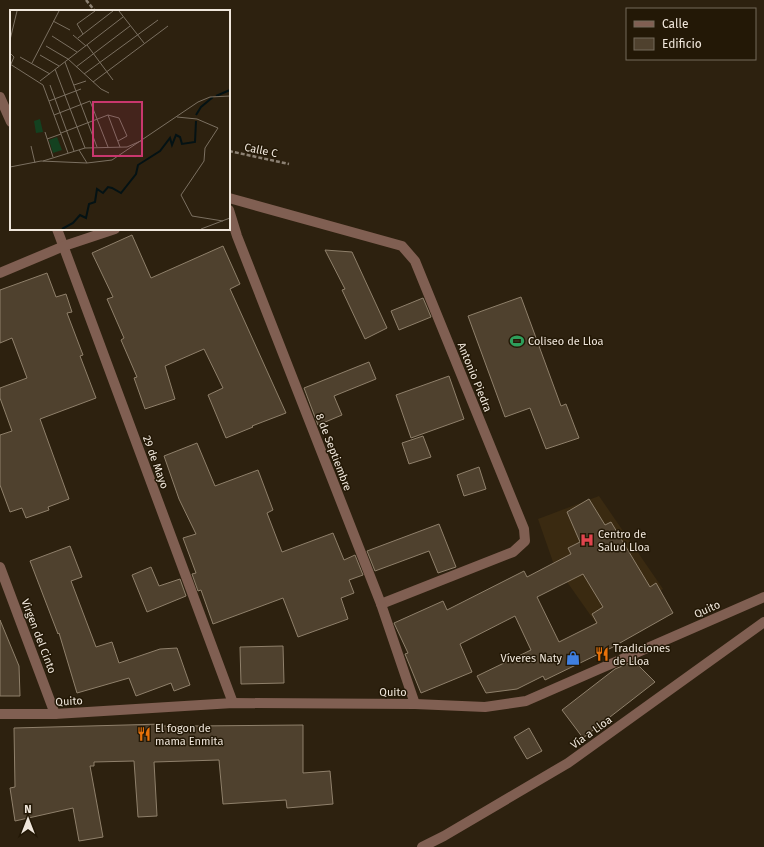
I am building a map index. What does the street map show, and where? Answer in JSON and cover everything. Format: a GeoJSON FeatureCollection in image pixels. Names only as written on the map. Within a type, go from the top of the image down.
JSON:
{"type":"FeatureCollection","features":[{"type":"Feature","properties":{"kind":"street"},"geometry":{"type":"LineString","coordinates":[[0,97],[10,120]]}},
{"type":"Feature","properties":{"kind":"street","name":"Antonio Piedra"},"geometry":{"type":"LineString","coordinates":[[230,198],[402,246],[415,261],[524,529],[525,541],[513,552],[381,604]]}},
{"type":"Feature","properties":{"kind":"street","name":"8 de Septiembre"},"geometry":{"type":"LineString","coordinates":[[230,213],[237,236],[381,604],[415,704]]}},
{"type":"Feature","properties":{"kind":"street","name":"29 de Mayo"},"geometry":{"type":"LineString","coordinates":[[57,230],[233,703]]}},
{"type":"Feature","properties":{"kind":"street"},"geometry":{"type":"LineString","coordinates":[[0,273],[64,246],[112,230]]}},
{"type":"Feature","properties":{"kind":"street","name":"Virgen del Cinto"},"geometry":{"type":"LineString","coordinates":[[0,567],[55,714]]}},
{"type":"Feature","properties":{"kind":"street","name":"Quito"},"geometry":{"type":"LineString","coordinates":[[0,714],[55,714],[233,703],[415,704],[485,707],[526,701],[764,597]]}},
{"type":"Feature","properties":{"kind":"street","name":"Vía a Lloa"},"geometry":{"type":"LineString","coordinates":[[422,847],[444,836],[568,763],[764,622]]}},
{"type":"Feature","properties":{"kind":"path"},"geometry":{"type":"LineString","coordinates":[[86,0],[94,10]]}},
{"type":"Feature","properties":{"kind":"path","name":"Calle C"},"geometry":{"type":"LineString","coordinates":[[230,151],[289,164]]}},
{"type":"Feature","properties":{"kind":"shaded area","name":"Centro de Salud Lloa"},"geometry":{"type":"Polygon","coordinates":[[[599,496],[663,589],[596,623],[553,562],[538,519],[599,496]]]}},
{"type":"Feature","properties":{"kind":"building"},"geometry":{"type":"Polygon","coordinates":[[[132,235],[151,278],[223,246],[240,284],[230,289],[286,413],[226,438],[208,395],[223,388],[204,349],[165,366],[175,399],[145,409],[134,378],[137,377],[121,340],[124,338],[107,299],[113,297],[92,253],[132,235]]]}},
{"type":"Feature","properties":{"kind":"building"},"geometry":{"type":"Polygon","coordinates":[[[325,250],[352,252],[387,328],[365,339],[342,290],[345,289],[325,250]]]}},
{"type":"Feature","properties":{"kind":"building"},"geometry":{"type":"Polygon","coordinates":[[[47,273],[56,297],[66,294],[72,312],[67,313],[83,355],[80,356],[96,398],[40,419],[69,499],[48,507],[49,510],[26,518],[22,508],[10,512],[0,485],[0,435],[12,431],[0,398],[0,388],[27,378],[12,338],[0,343],[0,290],[47,273]]]}},
{"type":"Feature","properties":{"kind":"building"},"geometry":{"type":"Polygon","coordinates":[[[521,297],[561,406],[566,404],[579,438],[546,449],[530,408],[505,417],[468,316],[521,297]]]}},
{"type":"Feature","properties":{"kind":"building"},"geometry":{"type":"Polygon","coordinates":[[[423,298],[431,317],[399,330],[391,311],[423,298]]]}},
{"type":"Feature","properties":{"kind":"building"},"geometry":{"type":"Polygon","coordinates":[[[369,362],[376,379],[334,396],[342,415],[318,425],[304,388],[369,362]]]}},
{"type":"Feature","properties":{"kind":"building"},"geometry":{"type":"Polygon","coordinates":[[[449,376],[464,419],[411,438],[396,395],[449,376]]]}},
{"type":"Feature","properties":{"kind":"building"},"geometry":{"type":"Polygon","coordinates":[[[423,436],[431,457],[409,464],[402,443],[423,436]]]}},
{"type":"Feature","properties":{"kind":"building"},"geometry":{"type":"Polygon","coordinates":[[[197,443],[215,486],[258,470],[273,510],[267,513],[282,552],[333,533],[344,560],[355,555],[363,575],[349,580],[354,593],[341,598],[348,619],[298,637],[283,598],[213,624],[201,590],[198,591],[192,574],[196,573],[183,538],[196,534],[179,499],[164,456],[197,443]]]}},
{"type":"Feature","properties":{"kind":"building"},"geometry":{"type":"Polygon","coordinates":[[[479,467],[486,489],[464,496],[457,475],[479,467]]]}},
{"type":"Feature","properties":{"kind":"building"},"geometry":{"type":"Polygon","coordinates":[[[589,499],[605,525],[611,522],[650,587],[656,583],[673,613],[611,648],[545,680],[543,676],[517,689],[486,693],[477,676],[531,650],[515,616],[460,644],[472,672],[421,693],[405,654],[408,653],[394,623],[443,601],[447,610],[524,571],[527,577],[571,554],[568,548],[580,542],[567,512],[589,499]],[[583,574],[537,597],[559,642],[597,623],[592,614],[603,607],[583,574]]]}},
{"type":"Feature","properties":{"kind":"building"},"geometry":{"type":"Polygon","coordinates":[[[439,524],[456,567],[438,573],[429,551],[375,571],[367,551],[439,524]]]}},
{"type":"Feature","properties":{"kind":"building"},"geometry":{"type":"Polygon","coordinates":[[[70,546],[82,577],[71,581],[96,647],[112,642],[119,663],[160,649],[177,648],[190,685],[174,691],[171,683],[136,696],[129,678],[77,693],[59,633],[58,634],[30,561],[70,546]]]}},
{"type":"Feature","properties":{"kind":"building"},"geometry":{"type":"Polygon","coordinates":[[[151,567],[159,586],[180,579],[186,596],[147,612],[132,575],[151,567]]]}},
{"type":"Feature","properties":{"kind":"building"},"geometry":{"type":"Polygon","coordinates":[[[0,620],[19,666],[20,696],[0,696],[0,620]]]}},
{"type":"Feature","properties":{"kind":"building"},"geometry":{"type":"Polygon","coordinates":[[[283,646],[284,683],[241,684],[240,647],[283,646]]]}},
{"type":"Feature","properties":{"kind":"building"},"geometry":{"type":"Polygon","coordinates":[[[634,661],[655,682],[583,738],[562,710],[615,669],[634,661]]]}},
{"type":"Feature","properties":{"kind":"building"},"geometry":{"type":"Polygon","coordinates":[[[163,724],[163,726],[303,725],[303,773],[330,771],[333,804],[287,808],[286,800],[223,804],[219,760],[154,762],[157,816],[138,817],[134,761],[94,762],[94,766],[90,766],[103,837],[79,841],[73,808],[15,821],[10,788],[15,787],[14,728],[163,724]]]}},
{"type":"Feature","properties":{"kind":"building"},"geometry":{"type":"Polygon","coordinates":[[[529,728],[542,751],[527,759],[514,737],[529,728]]]}},
{"type":"Feature","properties":{"kind":"place","name":"Coliseo de Lloa"},"geometry":{"type":"Point","coordinates":[517,341]}},
{"type":"Feature","properties":{"kind":"place","name":"Centro de Salud Lloa"},"geometry":{"type":"Point","coordinates":[587,540]}},
{"type":"Feature","properties":{"kind":"place","name":"Tradiciones de Lloa"},"geometry":{"type":"Point","coordinates":[602,654]}},
{"type":"Feature","properties":{"kind":"place","name":"Víveres Naty"},"geometry":{"type":"Point","coordinates":[573,658]}},
{"type":"Feature","properties":{"kind":"place","name":"El fogon de mama Enmita"},"geometry":{"type":"Point","coordinates":[144,734]}}]}
